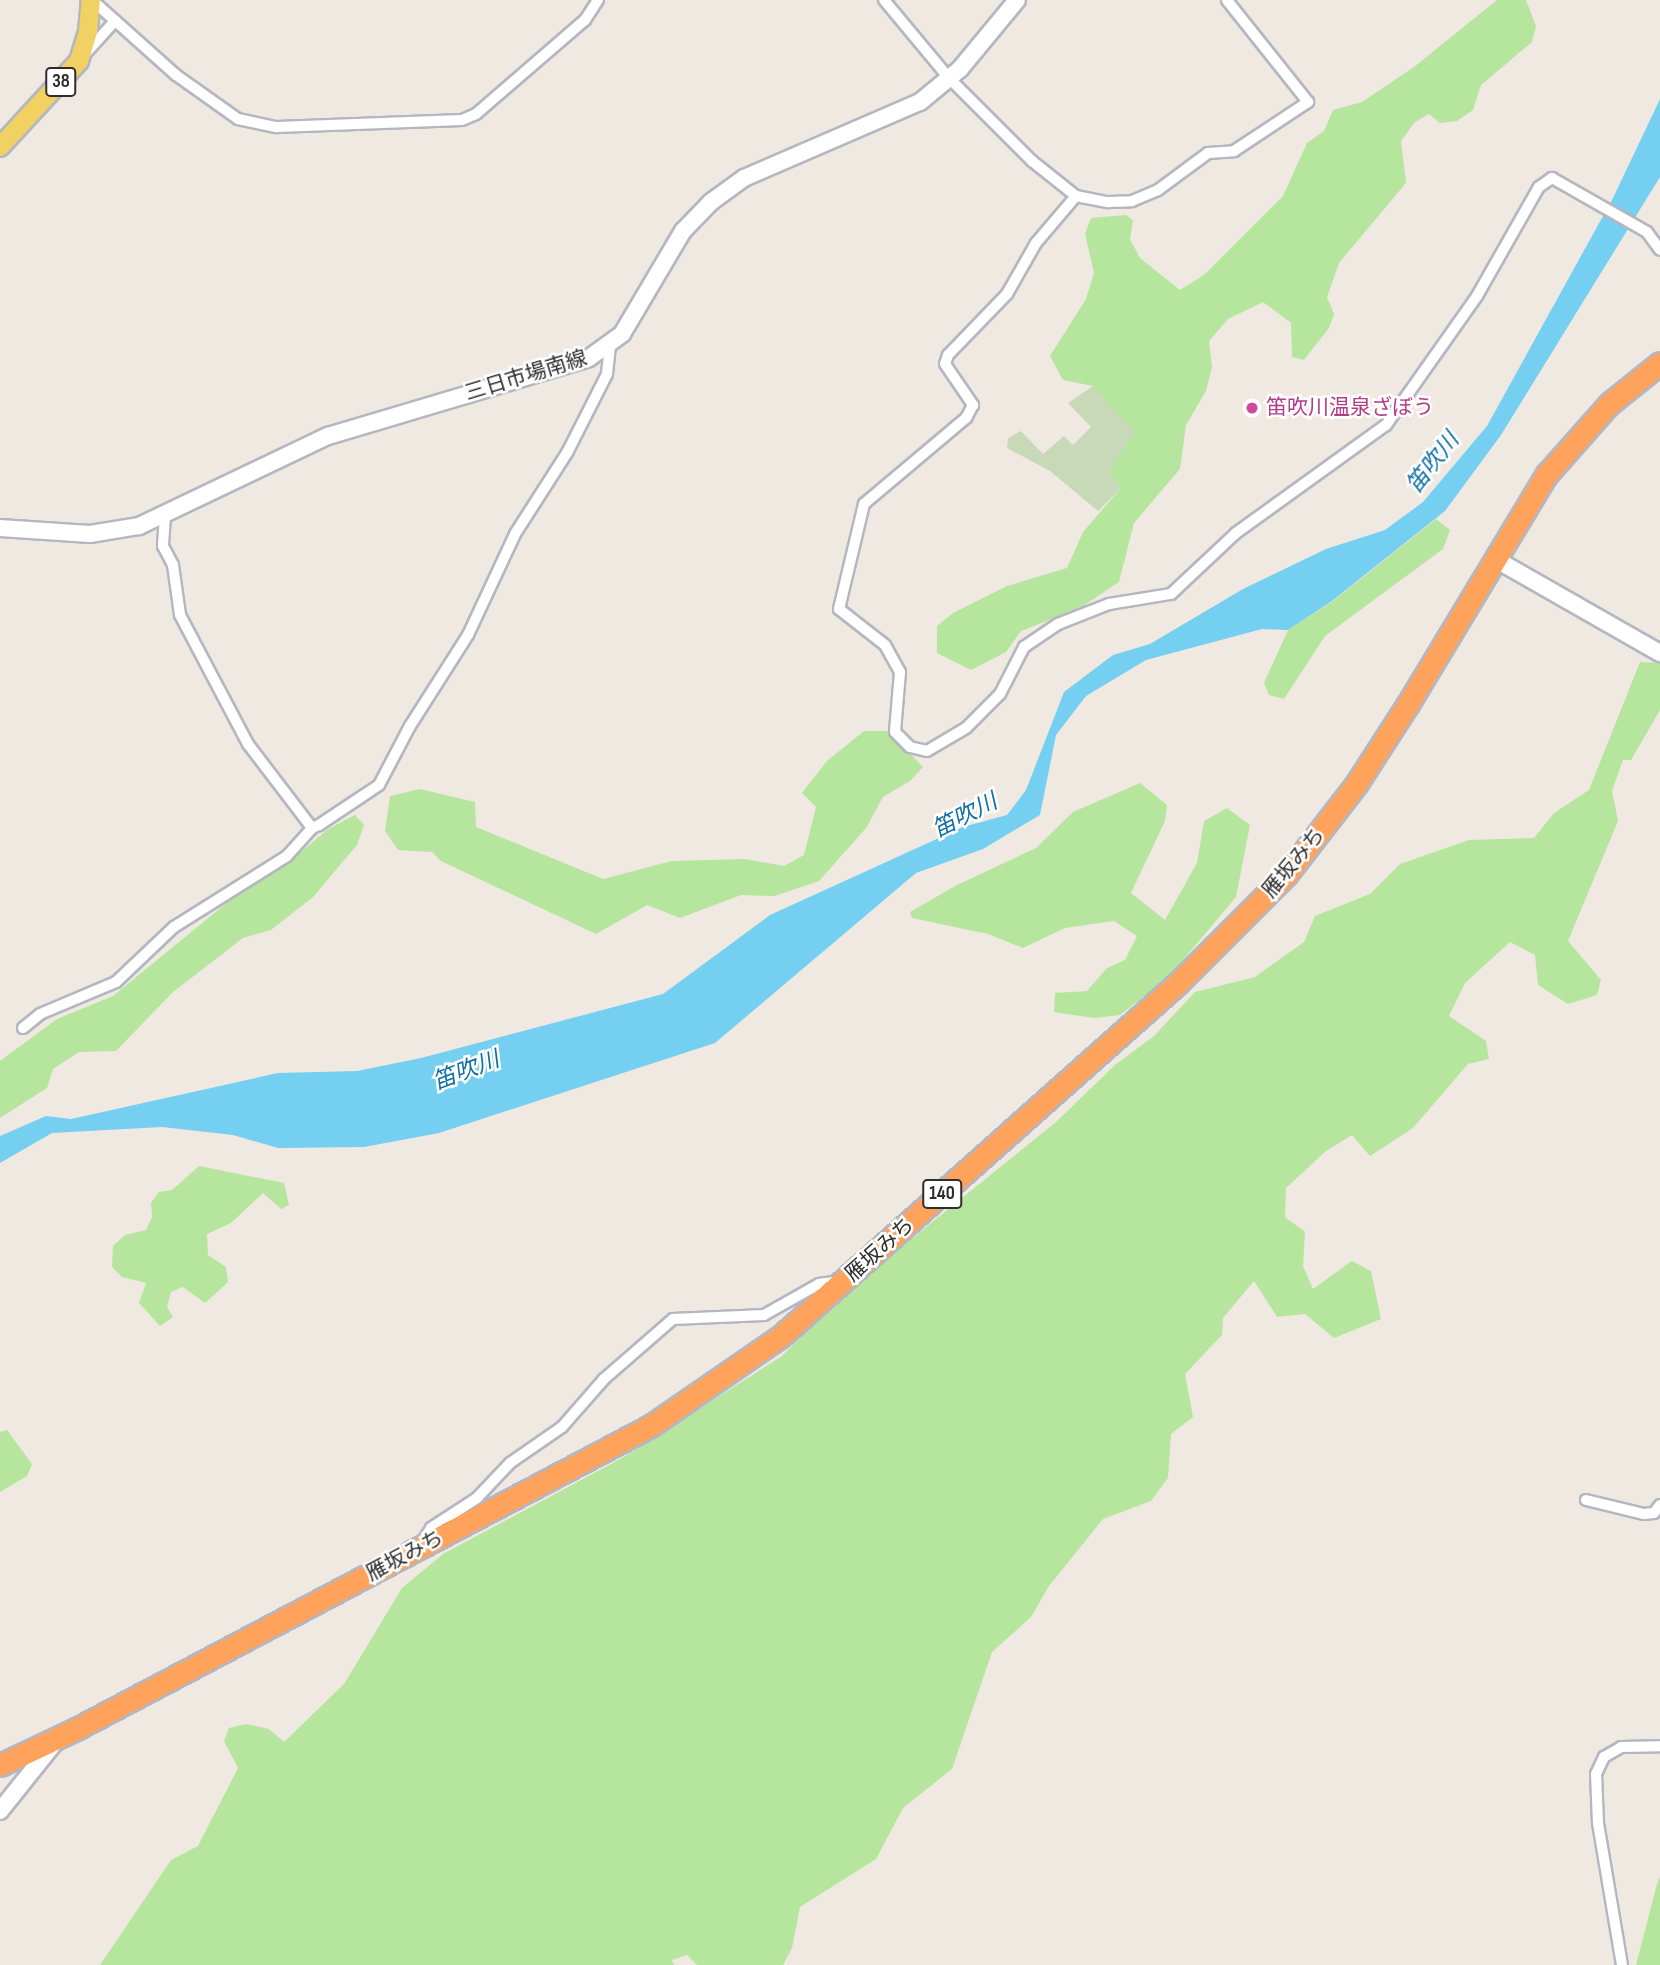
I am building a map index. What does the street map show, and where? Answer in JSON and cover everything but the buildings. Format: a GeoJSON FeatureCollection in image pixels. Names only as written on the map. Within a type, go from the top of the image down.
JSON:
{"type":"FeatureCollection","features":[{"type":"Feature","properties":{"kind":"highway","name":"雁坂みち"},"geometry":{"type":"LineString","coordinates":[[0,1765],[56,1740],[652,1425],[741,1368],[846,1280],[1205,958],[1286,875],[1357,783],[1547,474],[1577,437],[1660,363]]}},
{"type":"Feature","properties":{"kind":"main road","name":"38"},"geometry":{"type":"LineString","coordinates":[[0,147],[79,61],[88,33],[92,0]]}},
{"type":"Feature","properties":{"kind":"main road","name":"三日市場南線"},"geometry":{"type":"LineString","coordinates":[[0,528],[90,534],[165,516],[328,436],[589,358],[622,334],[683,231],[711,202],[744,178],[919,102],[950,78],[1017,0]]}},
{"type":"Feature","properties":{"kind":"main road"},"geometry":{"type":"LineString","coordinates":[[1495,559],[1660,653]]}},
{"type":"Feature","properties":{"kind":"main road"},"geometry":{"type":"LineString","coordinates":[[0,1811],[56,1740]]}},
{"type":"Feature","properties":{"kind":"street"},"geometry":{"type":"LineString","coordinates":[[92,0],[176,75],[252,125],[463,120],[476,114],[584,20],[598,0]]}},
{"type":"Feature","properties":{"kind":"street"},"geometry":{"type":"LineString","coordinates":[[884,0],[950,78],[1032,161],[1076,196],[1091,202],[1132,201],[1158,190],[1208,153],[1234,151],[1308,102],[1227,0]]}},
{"type":"Feature","properties":{"kind":"street"},"geometry":{"type":"LineString","coordinates":[[79,61],[115,21]]}},
{"type":"Feature","properties":{"kind":"street"},"geometry":{"type":"LineString","coordinates":[[1076,196],[1036,243],[1007,294],[948,355],[945,364],[973,405],[966,418],[864,503],[839,609],[885,645],[900,672],[895,732],[910,747],[927,751],[966,728],[1000,694],[1024,648],[1058,624],[1109,604],[1171,594],[1236,533],[1386,425],[1477,296],[1539,187],[1552,178],[1647,232],[1660,250]]}},
{"type":"Feature","properties":{"kind":"street"},"geometry":{"type":"LineString","coordinates":[[23,1028],[40,1014],[116,982],[174,928],[287,856],[312,828],[379,785],[468,635],[515,534],[590,408],[607,374],[610,345]]}},
{"type":"Feature","properties":{"kind":"street"},"geometry":{"type":"LineString","coordinates":[[165,516],[163,546],[173,565],[180,615],[248,744],[312,828]]}},
{"type":"Feature","properties":{"kind":"street"},"geometry":{"type":"LineString","coordinates":[[418,1549],[431,1528],[477,1498],[510,1463],[562,1427],[604,1380],[673,1318],[764,1315],[819,1284],[846,1280]]}},
{"type":"Feature","properties":{"kind":"street"},"geometry":{"type":"LineString","coordinates":[[1586,1500],[1644,1514],[1654,1513],[1660,1505]]}},
{"type":"Feature","properties":{"kind":"street"},"geometry":{"type":"LineString","coordinates":[[1622,1965],[1598,1823],[1597,1774],[1604,1757],[1621,1747],[1660,1746]]}},
{"type":"Feature","properties":{"kind":"green space"},"geometry":{"type":"Polygon","coordinates":[[[1497,0],[1526,0],[1536,26],[1532,42],[1481,85],[1473,110],[1457,121],[1440,123],[1429,114],[1415,122],[1401,141],[1406,183],[1339,263],[1327,297],[1334,314],[1329,328],[1304,360],[1292,357],[1291,323],[1263,302],[1228,319],[1209,341],[1212,367],[1206,391],[1186,425],[1180,469],[1134,523],[1119,582],[1080,608],[1021,631],[1006,652],[971,670],[937,653],[937,626],[953,613],[1007,586],[1067,568],[1083,532],[1120,489],[1109,471],[1093,386],[1063,380],[1050,356],[1086,299],[1094,273],[1085,234],[1091,218],[1126,215],[1133,220],[1130,239],[1140,258],[1180,290],[1204,275],[1283,196],[1307,143],[1324,131],[1333,110],[1362,102],[1414,67],[1497,0]]]}},
{"type":"Feature","properties":{"kind":"green space"},"geometry":{"type":"Polygon","coordinates":[[[1093,386],[1135,432],[1109,471],[1120,489],[1098,511],[1050,471],[1007,448],[1008,438],[1021,431],[1043,454],[1064,436],[1073,445],[1091,427],[1068,403],[1093,386]]]}},
{"type":"Feature","properties":{"kind":"green space"},"geometry":{"type":"Polygon","coordinates":[[[1436,519],[1450,530],[1443,549],[1325,636],[1284,699],[1269,695],[1264,683],[1288,630],[1333,601],[1436,519]]]}},
{"type":"Feature","properties":{"kind":"green space"},"geometry":{"type":"Polygon","coordinates":[[[1640,662],[1660,663],[1660,710],[1631,760],[1623,760],[1612,791],[1618,821],[1568,941],[1601,980],[1597,995],[1568,1004],[1538,985],[1535,955],[1510,942],[1465,983],[1449,1016],[1486,1041],[1489,1059],[1468,1064],[1413,1128],[1370,1156],[1352,1135],[1326,1151],[1286,1188],[1285,1217],[1305,1232],[1303,1266],[1313,1289],[1352,1261],[1371,1271],[1381,1319],[1334,1338],[1305,1314],[1277,1317],[1254,1281],[1223,1318],[1222,1335],[1185,1374],[1193,1417],[1171,1434],[1168,1478],[1151,1501],[1103,1519],[1049,1586],[1031,1617],[992,1652],[952,1769],[903,1808],[876,1859],[800,1907],[792,1948],[783,1965],[697,1965],[687,1955],[672,1960],[674,1965],[100,1965],[171,1860],[198,1846],[238,1768],[224,1741],[229,1728],[246,1724],[269,1729],[284,1742],[344,1684],[402,1588],[443,1554],[622,1458],[782,1356],[842,1295],[1056,1122],[1115,1065],[1154,1036],[1195,992],[1255,977],[1304,942],[1315,916],[1370,894],[1400,864],[1469,840],[1534,838],[1554,813],[1589,790],[1640,662]]]}},
{"type":"Feature","properties":{"kind":"green space"},"geometry":{"type":"Polygon","coordinates":[[[864,731],[888,731],[923,767],[910,781],[883,797],[866,828],[819,881],[775,896],[741,895],[680,918],[647,905],[596,934],[441,861],[432,852],[398,850],[385,831],[390,796],[420,789],[475,802],[476,827],[603,879],[672,861],[745,859],[784,866],[804,855],[816,807],[802,793],[827,761],[864,731]]]}},
{"type":"Feature","properties":{"kind":"green space"},"geometry":{"type":"Polygon","coordinates":[[[1140,783],[1167,805],[1165,821],[1131,893],[1165,920],[1197,863],[1204,821],[1227,808],[1250,825],[1236,897],[1168,978],[1120,1015],[1094,1018],[1054,1012],[1055,993],[1087,991],[1107,968],[1125,960],[1137,936],[1114,921],[1065,928],[1023,948],[988,934],[912,918],[910,912],[957,885],[1036,848],[1073,812],[1140,783]]]}},
{"type":"Feature","properties":{"kind":"green space"},"geometry":{"type":"Polygon","coordinates":[[[355,815],[364,825],[357,845],[313,897],[271,930],[243,938],[173,992],[116,1051],[79,1052],[53,1069],[47,1088],[0,1118],[0,1061],[57,1019],[113,996],[234,897],[288,863],[328,829],[355,815]]]}},
{"type":"Feature","properties":{"kind":"green space"},"geometry":{"type":"Polygon","coordinates":[[[199,1166],[284,1183],[289,1205],[281,1209],[263,1193],[231,1223],[207,1234],[208,1255],[226,1267],[228,1282],[205,1303],[183,1287],[171,1292],[167,1307],[173,1317],[160,1326],[139,1303],[146,1283],[122,1277],[112,1267],[113,1246],[125,1235],[146,1230],[152,1217],[151,1203],[159,1192],[172,1190],[199,1166]]]}},
{"type":"Feature","properties":{"kind":"green space"},"geometry":{"type":"Polygon","coordinates":[[[7,1430],[32,1464],[27,1476],[0,1492],[0,1432],[7,1430]]]}},
{"type":"Feature","properties":{"kind":"green space"},"geometry":{"type":"Polygon","coordinates":[[[1660,1877],[1660,1965],[1636,1965],[1657,1884],[1660,1877]]]}},
{"type":"Feature","properties":{"kind":"water","name":"笛吹川"},"geometry":{"type":"Polygon","coordinates":[[[1660,99],[1660,177],[1501,435],[1445,511],[1332,601],[1288,630],[1262,629],[1146,660],[1086,696],[1056,735],[1040,815],[983,849],[916,873],[715,1043],[439,1133],[364,1147],[278,1148],[233,1135],[162,1127],[52,1133],[0,1163],[0,1136],[46,1116],[71,1119],[278,1073],[357,1071],[421,1058],[663,994],[770,915],[963,827],[1007,815],[1026,790],[1064,692],[1113,655],[1150,644],[1243,589],[1326,549],[1385,530],[1423,502],[1487,426],[1613,198],[1660,99]]]}},
{"type":"Feature","properties":{"kind":"place","name":"笛吹川温泉ざぼう"},"geometry":{"type":"Point","coordinates":[1252,408]}}]}
